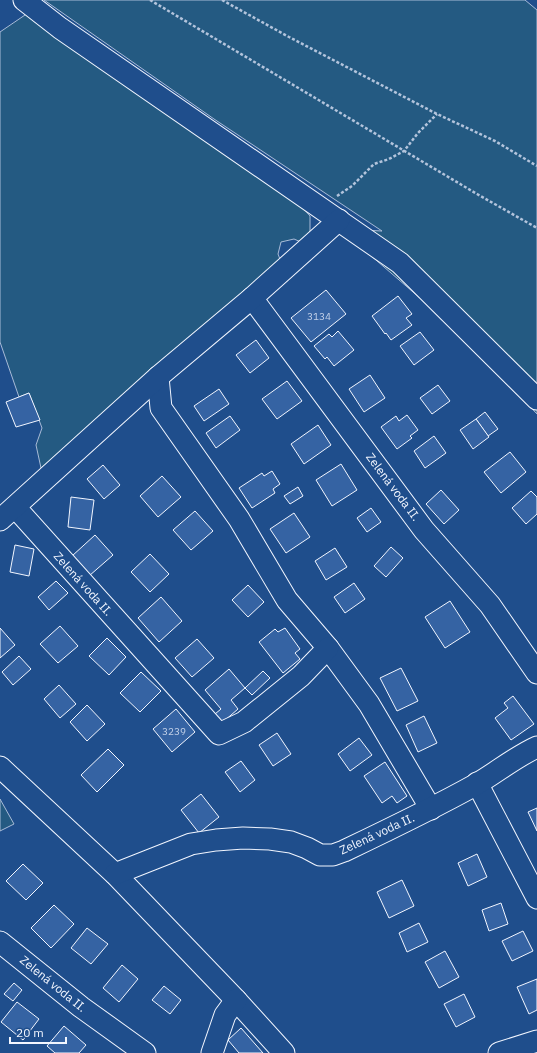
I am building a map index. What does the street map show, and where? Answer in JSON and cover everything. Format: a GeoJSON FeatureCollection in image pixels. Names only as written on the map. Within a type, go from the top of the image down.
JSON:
{"type":"FeatureCollection","features":[{"type":"Feature","properties":{"kind":"street"},"geometry":{"type":"LineString","coordinates":[[24,0],[60,28],[400,263],[537,399]]}},
{"type":"Feature","properties":{"kind":"street","name":"Zelená voda II."},"geometry":{"type":"LineString","coordinates":[[328,648],[301,676],[244,722],[219,734],[8,514],[158,377],[252,298],[331,215]]}},
{"type":"Feature","properties":{"kind":"street","name":"Zelená voda II."},"geometry":{"type":"LineString","coordinates":[[252,298],[424,530],[490,606],[537,673]]}},
{"type":"Feature","properties":{"kind":"street"},"geometry":{"type":"LineString","coordinates":[[158,377],[161,408],[239,519],[287,600],[328,648],[369,704],[431,809]]}},
{"type":"Feature","properties":{"kind":"street"},"geometry":{"type":"LineString","coordinates":[[132,401],[161,408]]}},
{"type":"Feature","properties":{"kind":"street","name":"Zelená voda II."},"geometry":{"type":"LineString","coordinates":[[115,874],[191,844],[216,840],[270,838],[291,842],[320,855],[344,851],[431,809],[477,784],[537,747]]}},
{"type":"Feature","properties":{"kind":"street"},"geometry":{"type":"LineString","coordinates":[[0,767],[115,874],[236,1000],[284,1053]]}},
{"type":"Feature","properties":{"kind":"street"},"geometry":{"type":"LineString","coordinates":[[477,784],[537,898]]}},
{"type":"Feature","properties":{"kind":"street","name":"Zelená voda II."},"geometry":{"type":"LineString","coordinates":[[0,942],[81,1007],[145,1053]]}},
{"type":"Feature","properties":{"kind":"street"},"geometry":{"type":"LineString","coordinates":[[212,1053],[225,1015],[236,1000]]}},
{"type":"Feature","properties":{"kind":"street"},"geometry":{"type":"LineString","coordinates":[[499,1053],[537,1042]]}},
{"type":"Feature","properties":{"kind":"path"},"geometry":{"type":"LineString","coordinates":[[150,0],[537,228]]}},
{"type":"Feature","properties":{"kind":"path"},"geometry":{"type":"LineString","coordinates":[[222,0],[437,114],[495,141],[537,166]]}},
{"type":"Feature","properties":{"kind":"path"},"geometry":{"type":"LineString","coordinates":[[331,215],[334,198],[352,186],[374,164],[390,159],[404,151],[418,133],[437,114]]}},
{"type":"Feature","properties":{"kind":"shaded area"},"geometry":{"type":"Polygon","coordinates":[[[44,0],[525,0],[537,10],[537,414],[464,336],[340,229],[382,231],[214,119],[44,0]]]}},
{"type":"Feature","properties":{"kind":"shaded area"},"geometry":{"type":"Polygon","coordinates":[[[29,9],[302,207],[310,216],[310,236],[301,242],[294,239],[281,242],[278,254],[281,262],[67,450],[41,468],[36,445],[42,428],[29,393],[19,397],[0,342],[0,32],[25,15],[29,9]]]}},
{"type":"Feature","properties":{"kind":"shaded area"},"geometry":{"type":"Polygon","coordinates":[[[0,799],[14,824],[0,831],[0,799]]]}},
{"type":"Feature","properties":{"kind":"building"},"geometry":{"type":"Polygon","coordinates":[[[326,290],[346,314],[311,342],[291,318],[326,290]]]}},
{"type":"Feature","properties":{"kind":"building"},"geometry":{"type":"Polygon","coordinates":[[[398,296],[412,314],[406,318],[412,325],[391,340],[372,316],[398,296]]]}},
{"type":"Feature","properties":{"kind":"building"},"geometry":{"type":"Polygon","coordinates":[[[338,331],[354,350],[334,366],[327,357],[325,359],[314,346],[329,334],[332,337],[338,331]]]}},
{"type":"Feature","properties":{"kind":"building"},"geometry":{"type":"Polygon","coordinates":[[[420,332],[434,350],[414,365],[400,346],[420,332]]]}},
{"type":"Feature","properties":{"kind":"building"},"geometry":{"type":"Polygon","coordinates":[[[256,340],[269,358],[250,373],[236,355],[256,340]]]}},
{"type":"Feature","properties":{"kind":"building"},"geometry":{"type":"Polygon","coordinates":[[[370,375],[385,398],[364,412],[349,389],[370,375]]]}},
{"type":"Feature","properties":{"kind":"building"},"geometry":{"type":"Polygon","coordinates":[[[287,381],[302,401],[277,419],[262,399],[287,381]]]}},
{"type":"Feature","properties":{"kind":"building"},"geometry":{"type":"Polygon","coordinates":[[[438,385],[450,401],[432,414],[420,398],[438,385]]]}},
{"type":"Feature","properties":{"kind":"building"},"geometry":{"type":"Polygon","coordinates":[[[219,389],[229,404],[204,421],[194,406],[219,389]]]}},
{"type":"Feature","properties":{"kind":"building"},"geometry":{"type":"Polygon","coordinates":[[[29,393],[40,420],[16,427],[6,402],[29,393]]]}},
{"type":"Feature","properties":{"kind":"building"},"geometry":{"type":"Polygon","coordinates":[[[485,412],[498,429],[488,436],[476,419],[485,412]]]}},
{"type":"Feature","properties":{"kind":"building"},"geometry":{"type":"Polygon","coordinates":[[[407,415],[418,430],[410,436],[412,438],[397,449],[381,427],[396,416],[399,421],[407,415]]]}},
{"type":"Feature","properties":{"kind":"building"},"geometry":{"type":"Polygon","coordinates":[[[230,416],[240,430],[216,448],[206,433],[230,416]]]}},
{"type":"Feature","properties":{"kind":"building"},"geometry":{"type":"Polygon","coordinates":[[[476,419],[489,437],[473,449],[460,430],[476,419]]]}},
{"type":"Feature","properties":{"kind":"building"},"geometry":{"type":"Polygon","coordinates":[[[318,425],[331,445],[304,464],[291,444],[318,425]]]}},
{"type":"Feature","properties":{"kind":"building"},"geometry":{"type":"Polygon","coordinates":[[[434,436],[446,453],[425,468],[414,451],[434,436]]]}},
{"type":"Feature","properties":{"kind":"building"},"geometry":{"type":"Polygon","coordinates":[[[510,452],[526,472],[501,493],[484,472],[510,452]]]}},
{"type":"Feature","properties":{"kind":"building"},"geometry":{"type":"Polygon","coordinates":[[[341,464],[357,490],[332,506],[316,480],[341,464]]]}},
{"type":"Feature","properties":{"kind":"building"},"geometry":{"type":"Polygon","coordinates":[[[103,465],[120,485],[104,499],[87,479],[103,465]]]}},
{"type":"Feature","properties":{"kind":"building"},"geometry":{"type":"Polygon","coordinates":[[[272,471],[280,484],[273,489],[275,493],[252,508],[239,488],[262,473],[264,476],[272,471]]]}},
{"type":"Feature","properties":{"kind":"building"},"geometry":{"type":"Polygon","coordinates":[[[162,476],[181,497],[158,517],[140,496],[162,476]]]}},
{"type":"Feature","properties":{"kind":"building"},"geometry":{"type":"Polygon","coordinates":[[[298,487],[303,496],[290,504],[284,496],[298,487]]]}},
{"type":"Feature","properties":{"kind":"building"},"geometry":{"type":"Polygon","coordinates":[[[441,490],[459,510],[444,524],[426,504],[441,490]]]}},
{"type":"Feature","properties":{"kind":"building"},"geometry":{"type":"Polygon","coordinates":[[[531,491],[537,497],[537,514],[526,524],[512,508],[531,491]]]}},
{"type":"Feature","properties":{"kind":"building"},"geometry":{"type":"Polygon","coordinates":[[[71,497],[94,500],[90,530],[68,527],[71,497]]]}},
{"type":"Feature","properties":{"kind":"building"},"geometry":{"type":"Polygon","coordinates":[[[371,508],[381,522],[367,532],[357,518],[371,508]]]}},
{"type":"Feature","properties":{"kind":"building"},"geometry":{"type":"Polygon","coordinates":[[[195,511],[213,531],[191,550],[173,530],[195,511]]]}},
{"type":"Feature","properties":{"kind":"building"},"geometry":{"type":"Polygon","coordinates":[[[294,513],[310,537],[286,553],[270,529],[294,513]]]}},
{"type":"Feature","properties":{"kind":"building"},"geometry":{"type":"Polygon","coordinates":[[[95,535],[113,555],[89,576],[72,556],[95,535]]]}},
{"type":"Feature","properties":{"kind":"building"},"geometry":{"type":"Polygon","coordinates":[[[15,545],[34,549],[29,576],[10,572],[15,545]]]}},
{"type":"Feature","properties":{"kind":"building"},"geometry":{"type":"Polygon","coordinates":[[[391,547],[403,558],[386,577],[374,566],[391,547]]]}},
{"type":"Feature","properties":{"kind":"building"},"geometry":{"type":"Polygon","coordinates":[[[335,548],[347,567],[326,580],[315,561],[335,548]]]}},
{"type":"Feature","properties":{"kind":"building"},"geometry":{"type":"Polygon","coordinates":[[[150,554],[169,574],[150,592],[131,572],[150,554]]]}},
{"type":"Feature","properties":{"kind":"building"},"geometry":{"type":"Polygon","coordinates":[[[56,581],[68,593],[49,610],[38,597],[56,581]]]}},
{"type":"Feature","properties":{"kind":"building"},"geometry":{"type":"Polygon","coordinates":[[[354,583],[365,599],[345,613],[334,597],[354,583]]]}},
{"type":"Feature","properties":{"kind":"building"},"geometry":{"type":"Polygon","coordinates":[[[248,585],[264,602],[248,617],[232,600],[248,585]]]}},
{"type":"Feature","properties":{"kind":"building"},"geometry":{"type":"Polygon","coordinates":[[[161,597],[182,621],[159,642],[138,618],[161,597]]]}},
{"type":"Feature","properties":{"kind":"building"},"geometry":{"type":"Polygon","coordinates":[[[450,601],[470,632],[445,648],[425,617],[450,601]]]}},
{"type":"Feature","properties":{"kind":"building"},"geometry":{"type":"Polygon","coordinates":[[[60,626],[78,646],[58,663],[40,644],[60,626]]]}},
{"type":"Feature","properties":{"kind":"building"},"geometry":{"type":"Polygon","coordinates":[[[0,628],[15,645],[0,658],[0,628]]]}},
{"type":"Feature","properties":{"kind":"building"},"geometry":{"type":"Polygon","coordinates":[[[285,628],[300,649],[295,653],[300,659],[283,673],[259,642],[275,629],[278,632],[285,628]]]}},
{"type":"Feature","properties":{"kind":"building"},"geometry":{"type":"Polygon","coordinates":[[[107,638],[126,657],[109,675],[89,656],[107,638]]]}},
{"type":"Feature","properties":{"kind":"building"},"geometry":{"type":"Polygon","coordinates":[[[197,639],[214,658],[192,677],[175,658],[197,639]]]}},
{"type":"Feature","properties":{"kind":"building"},"geometry":{"type":"Polygon","coordinates":[[[19,656],[31,669],[13,685],[2,672],[19,656]]]}},
{"type":"Feature","properties":{"kind":"building"},"geometry":{"type":"Polygon","coordinates":[[[401,668],[418,701],[397,711],[380,678],[401,668]]]}},
{"type":"Feature","properties":{"kind":"building"},"geometry":{"type":"Polygon","coordinates":[[[229,669],[245,688],[231,700],[238,709],[223,722],[215,714],[221,709],[205,690],[229,669]]]}},
{"type":"Feature","properties":{"kind":"building"},"geometry":{"type":"Polygon","coordinates":[[[263,671],[270,678],[252,695],[245,688],[263,671]]]}},
{"type":"Feature","properties":{"kind":"building"},"geometry":{"type":"Polygon","coordinates":[[[141,672],[161,691],[140,712],[120,693],[141,672]]]}},
{"type":"Feature","properties":{"kind":"building"},"geometry":{"type":"Polygon","coordinates":[[[59,685],[76,704],[60,718],[44,699],[59,685]]]}},
{"type":"Feature","properties":{"kind":"building"},"geometry":{"type":"Polygon","coordinates":[[[513,696],[534,724],[511,740],[495,718],[508,708],[504,703],[513,696]]]}},
{"type":"Feature","properties":{"kind":"building"},"geometry":{"type":"Polygon","coordinates":[[[87,705],[105,724],[87,741],[70,722],[87,705]]]}},
{"type":"Feature","properties":{"kind":"building"},"geometry":{"type":"Polygon","coordinates":[[[176,709],[195,732],[172,752],[153,729],[176,709]]]}},
{"type":"Feature","properties":{"kind":"building"},"geometry":{"type":"Polygon","coordinates":[[[424,716],[437,743],[418,752],[406,725],[424,716]]]}},
{"type":"Feature","properties":{"kind":"building"},"geometry":{"type":"Polygon","coordinates":[[[277,733],[291,754],[273,766],[259,745],[277,733]]]}},
{"type":"Feature","properties":{"kind":"building"},"geometry":{"type":"Polygon","coordinates":[[[359,738],[372,755],[350,771],[338,754],[359,738]]]}},
{"type":"Feature","properties":{"kind":"building"},"geometry":{"type":"Polygon","coordinates":[[[108,749],[124,765],[97,792],[81,775],[108,749]]]}},
{"type":"Feature","properties":{"kind":"building"},"geometry":{"type":"Polygon","coordinates":[[[241,761],[255,780],[240,792],[225,772],[241,761]]]}},
{"type":"Feature","properties":{"kind":"building"},"geometry":{"type":"Polygon","coordinates":[[[385,762],[407,796],[397,803],[392,796],[382,803],[364,776],[385,762]]]}},
{"type":"Feature","properties":{"kind":"building"},"geometry":{"type":"Polygon","coordinates":[[[201,794],[219,817],[199,833],[181,810],[201,794]]]}},
{"type":"Feature","properties":{"kind":"building"},"geometry":{"type":"Polygon","coordinates":[[[537,808],[537,831],[528,812],[537,808]]]}},
{"type":"Feature","properties":{"kind":"building"},"geometry":{"type":"Polygon","coordinates":[[[477,854],[487,877],[468,886],[458,863],[477,854]]]}},
{"type":"Feature","properties":{"kind":"building"},"geometry":{"type":"Polygon","coordinates":[[[23,864],[43,883],[26,900],[6,881],[23,864]]]}},
{"type":"Feature","properties":{"kind":"building"},"geometry":{"type":"Polygon","coordinates":[[[402,880],[414,906],[389,918],[377,892],[402,880]]]}},
{"type":"Feature","properties":{"kind":"building"},"geometry":{"type":"Polygon","coordinates":[[[501,903],[508,924],[489,931],[482,910],[501,903]]]}},
{"type":"Feature","properties":{"kind":"building"},"geometry":{"type":"Polygon","coordinates":[[[54,905],[74,924],[51,948],[31,928],[54,905]]]}},
{"type":"Feature","properties":{"kind":"building"},"geometry":{"type":"Polygon","coordinates":[[[419,923],[428,942],[407,952],[399,933],[419,923]]]}},
{"type":"Feature","properties":{"kind":"building"},"geometry":{"type":"Polygon","coordinates":[[[87,928],[108,944],[91,964],[71,948],[87,928]]]}},
{"type":"Feature","properties":{"kind":"building"},"geometry":{"type":"Polygon","coordinates":[[[523,931],[533,951],[512,961],[502,941],[523,931]]]}},
{"type":"Feature","properties":{"kind":"building"},"geometry":{"type":"Polygon","coordinates":[[[445,951],[459,977],[439,988],[425,962],[445,951]]]}},
{"type":"Feature","properties":{"kind":"building"},"geometry":{"type":"Polygon","coordinates":[[[122,965],[138,979],[119,1002],[103,988],[122,965]]]}},
{"type":"Feature","properties":{"kind":"building"},"geometry":{"type":"Polygon","coordinates":[[[537,979],[537,1010],[529,1014],[517,987],[537,979]]]}},
{"type":"Feature","properties":{"kind":"building"},"geometry":{"type":"Polygon","coordinates":[[[14,983],[22,990],[13,1001],[4,994],[14,983]]]}},
{"type":"Feature","properties":{"kind":"building"},"geometry":{"type":"Polygon","coordinates":[[[164,986],[181,1000],[170,1014],[152,1000],[164,986]]]}},
{"type":"Feature","properties":{"kind":"building"},"geometry":{"type":"Polygon","coordinates":[[[464,994],[475,1017],[456,1027],[444,1004],[464,994]]]}},
{"type":"Feature","properties":{"kind":"building"},"geometry":{"type":"Polygon","coordinates":[[[17,1002],[39,1019],[23,1040],[1,1022],[17,1002]]]}},
{"type":"Feature","properties":{"kind":"building"},"geometry":{"type":"Polygon","coordinates":[[[64,1026],[86,1045],[79,1053],[55,1053],[47,1046],[64,1026]]]}},
{"type":"Feature","properties":{"kind":"building"},"geometry":{"type":"Polygon","coordinates":[[[241,1028],[263,1053],[239,1053],[228,1040],[241,1028]]]}}]}
